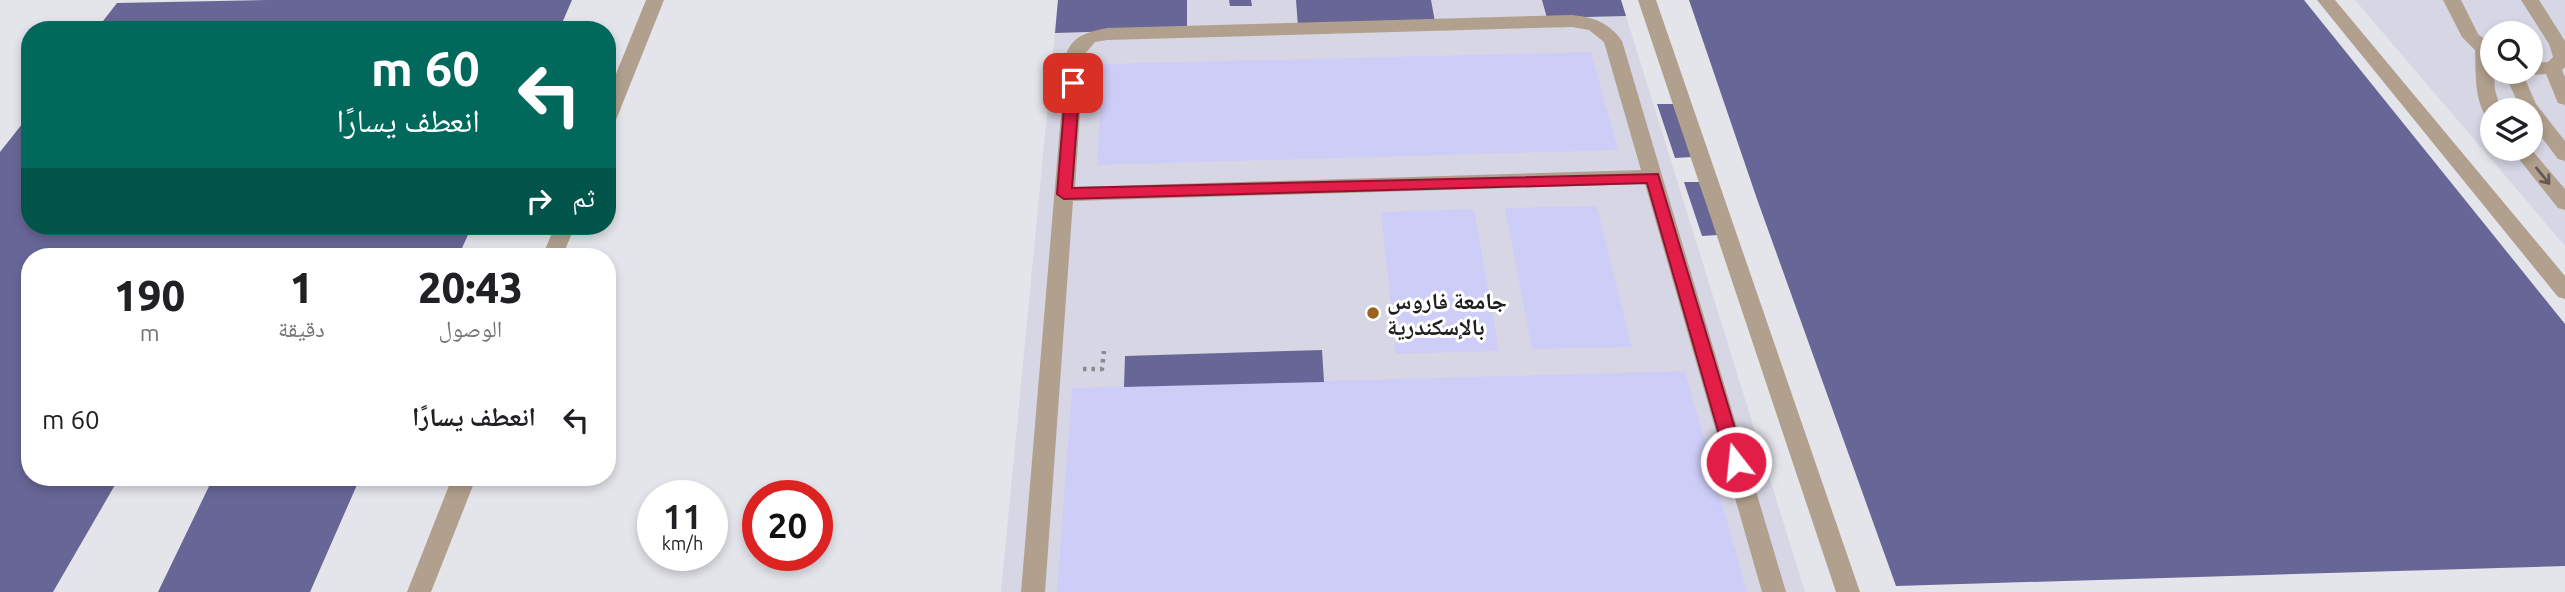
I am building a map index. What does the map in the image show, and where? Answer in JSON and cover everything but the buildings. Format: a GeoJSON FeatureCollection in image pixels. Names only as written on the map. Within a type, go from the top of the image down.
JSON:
{"type":"FeatureCollection","features":[{"type":"Feature","properties":{"kind":"lane"},"geometry":{"type":"LineString","coordinates":[[616,98],[655,0]]}},
{"type":"Feature","properties":{"kind":"lane"},"geometry":{"type":"LineString","coordinates":[[1647,0],[1848,592]]}},
{"type":"Feature","properties":{"kind":"lane"},"geometry":{"type":"LineString","coordinates":[[2326,0],[2565,291]]}},
{"type":"Feature","properties":{"kind":"lane"},"geometry":{"type":"LineString","coordinates":[[2435,0],[2463,20]]}},
{"type":"Feature","properties":{"kind":"lane"},"geometry":{"type":"LineString","coordinates":[[2452,0],[2471,37],[2480,45]]}},
{"type":"Feature","properties":{"kind":"lane"},"geometry":{"type":"LineString","coordinates":[[2529,0],[2562,46],[2563,59],[2552,68],[2543,68]]}},
{"type":"Feature","properties":{"kind":"lane"},"geometry":{"type":"LineString","coordinates":[[1033,592],[1077,48],[1089,38],[1097,36],[1148,33],[1585,22],[1607,32],[1613,41],[1774,592]]}},
{"type":"Feature","properties":{"kind":"lane"},"geometry":{"type":"LineString","coordinates":[[2552,68],[2565,99]]}},
{"type":"Feature","properties":{"kind":"lane"},"geometry":{"type":"LineString","coordinates":[[2518,84],[2528,106],[2565,154]]}},
{"type":"Feature","properties":{"kind":"lane"},"geometry":{"type":"LineString","coordinates":[[2531,161],[2565,203]]}},
{"type":"Feature","properties":{"kind":"lane"},"geometry":{"type":"LineString","coordinates":[[1064,194],[1653,177]]}},
{"type":"Feature","properties":{"kind":"lane"},"geometry":{"type":"LineString","coordinates":[[419,592],[461,486]]}},
{"type":"Feature","properties":{"kind":"shaded area","name":"جامعة فاروس بالإسكندرية"},"geometry":{"type":"Polygon","coordinates":[[[1058,0],[1621,0],[1805,592],[1001,592],[1058,0]]]}},
{"type":"Feature","properties":{"kind":"shaded area"},"geometry":{"type":"Polygon","coordinates":[[[2355,0],[2565,0],[2565,246],[2492,161],[2543,161],[2543,98],[2480,98],[2480,146],[2355,0]]]}},
{"type":"Feature","properties":{"kind":"shaded area"},"geometry":{"type":"Polygon","coordinates":[[[1591,52],[1618,150],[1097,165],[1103,64],[1591,52]]]}},
{"type":"Feature","properties":{"kind":"shaded area"},"geometry":{"type":"Polygon","coordinates":[[[1597,206],[1632,347],[1532,349],[1505,208],[1597,206]]]}},
{"type":"Feature","properties":{"kind":"shaded area"},"geometry":{"type":"Polygon","coordinates":[[[1474,209],[1499,351],[1396,354],[1381,212],[1474,209]]]}},
{"type":"Feature","properties":{"kind":"shaded area"},"geometry":{"type":"Polygon","coordinates":[[[1685,371],[1747,592],[1057,592],[1072,388],[1685,371]]]}},
{"type":"Feature","properties":{"kind":"place","name":"جامعة فاروس بالإسكندرية"},"geometry":{"type":"Point","coordinates":[1373,313]}},
{"type":"Feature","properties":{"kind":"route"},"geometry":{"type":"LineString","coordinates":[[1073,83],[1064,194],[1653,177],[1736,462]]}}]}
